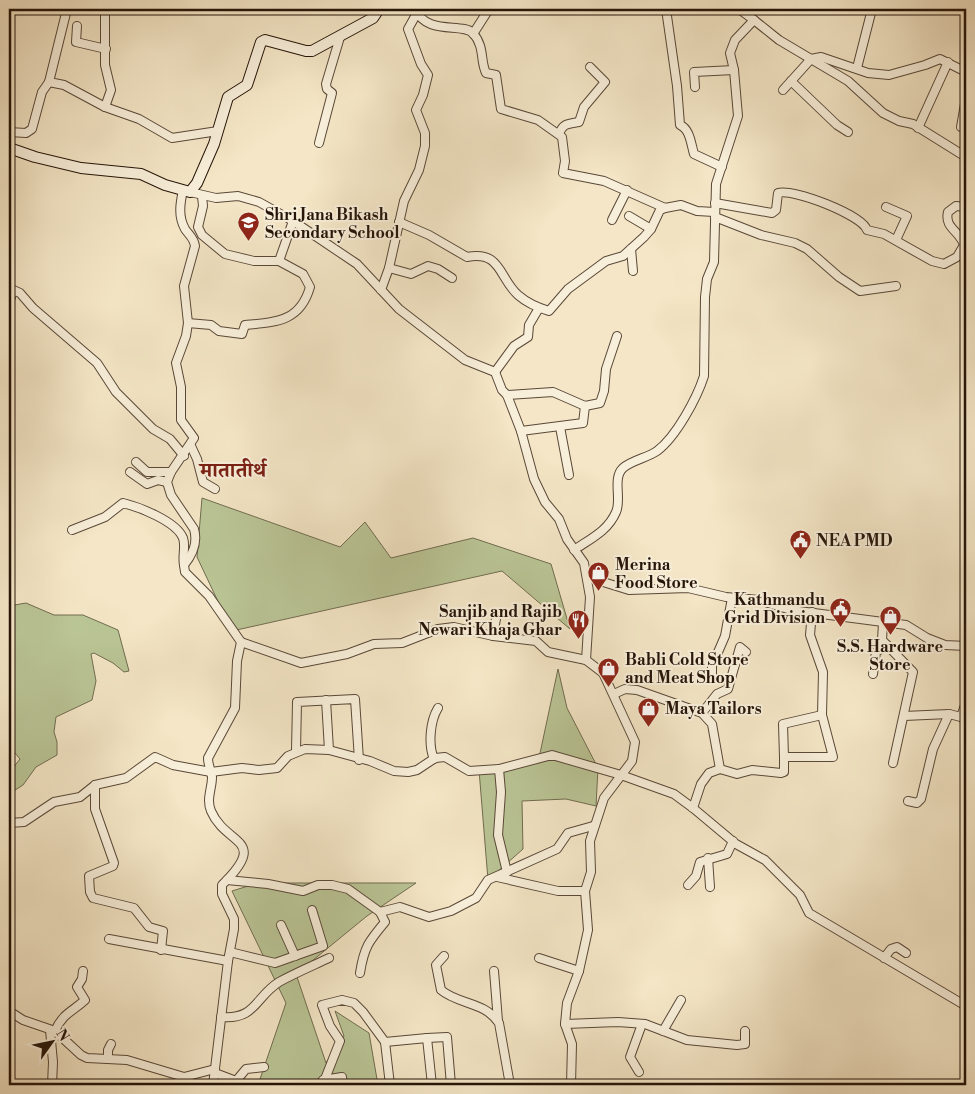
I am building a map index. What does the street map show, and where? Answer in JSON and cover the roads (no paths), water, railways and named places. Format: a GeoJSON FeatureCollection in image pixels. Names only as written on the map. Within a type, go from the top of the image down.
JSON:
{"type":"FeatureCollection","features":[{"type":"Feature","properties":{"kind":"street"},"geometry":{"type":"LineString","coordinates":[[9,132],[26,133],[32,129],[42,92],[49,82],[67,9]]}},
{"type":"Feature","properties":{"kind":"street"},"geometry":{"type":"LineString","coordinates":[[105,9],[105,65],[111,90],[105,107]]}},
{"type":"Feature","properties":{"kind":"street"},"geometry":{"type":"LineString","coordinates":[[184,565],[192,555],[196,536],[194,529],[171,495],[167,482],[171,472],[184,456],[194,438],[183,424],[180,415],[181,387],[176,363],[186,336],[188,323],[184,286],[196,246],[194,239],[186,231],[181,220],[179,206],[214,144],[228,97],[247,85],[263,41],[306,51],[322,48],[373,18],[379,9]]}},
{"type":"Feature","properties":{"kind":"street"},"geometry":{"type":"LineString","coordinates":[[473,34],[489,9]]}},
{"type":"Feature","properties":{"kind":"street"},"geometry":{"type":"LineString","coordinates":[[666,9],[677,86],[680,125],[688,133],[694,154],[722,167]]}},
{"type":"Feature","properties":{"kind":"street"},"geometry":{"type":"LineString","coordinates":[[739,9],[778,40],[848,82],[883,113],[899,121],[914,124],[966,157]]}},
{"type":"Feature","properties":{"kind":"street"},"geometry":{"type":"LineString","coordinates":[[857,68],[872,9]]}},
{"type":"Feature","properties":{"kind":"street"},"geometry":{"type":"LineString","coordinates":[[381,290],[389,268],[404,201],[419,170],[425,146],[425,133],[416,110],[424,95],[428,75],[421,64],[408,29],[416,11],[429,24],[450,29],[469,30],[473,34],[483,53],[483,67],[486,73],[496,75],[501,109],[538,120],[559,134],[564,142],[565,161],[563,173],[604,181],[665,208]]}},
{"type":"Feature","properties":{"kind":"street"},"geometry":{"type":"LineString","coordinates":[[574,550],[609,525],[618,510],[618,476],[623,468],[649,456],[664,444],[700,388],[704,376],[707,279],[714,262],[716,184],[738,116],[734,70],[730,52],[731,46],[754,20]]}},
{"type":"Feature","properties":{"kind":"street"},"geometry":{"type":"LineString","coordinates":[[77,26],[76,42],[106,50]]}},
{"type":"Feature","properties":{"kind":"street"},"geometry":{"type":"LineString","coordinates":[[319,143],[332,93],[327,89],[326,84],[340,37]]}},
{"type":"Feature","properties":{"kind":"street"},"geometry":{"type":"LineString","coordinates":[[783,90],[811,59],[821,57],[857,68],[868,74],[893,75],[938,59],[966,72]]}},
{"type":"Feature","properties":{"kind":"street"},"geometry":{"type":"LineString","coordinates":[[918,128],[948,62]]}},
{"type":"Feature","properties":{"kind":"street"},"geometry":{"type":"LineString","coordinates":[[559,134],[562,127],[567,123],[578,122],[584,107],[605,82],[590,68]]}},
{"type":"Feature","properties":{"kind":"street"},"geometry":{"type":"LineString","coordinates":[[695,87],[694,72],[734,70]]}},
{"type":"Feature","properties":{"kind":"street"},"geometry":{"type":"LineString","coordinates":[[792,81],[837,125],[848,132]]}},
{"type":"Feature","properties":{"kind":"street"},"geometry":{"type":"LineString","coordinates":[[49,82],[64,85],[105,107],[139,119],[172,138],[218,131]]}},
{"type":"Feature","properties":{"kind":"street"},"geometry":{"type":"LineString","coordinates":[[960,127],[966,98]]}},
{"type":"Feature","properties":{"kind":"street"},"geometry":{"type":"LineString","coordinates":[[9,148],[35,157],[81,168],[124,170],[141,174],[202,196],[216,198],[238,196],[259,202],[293,221],[357,264],[400,309],[465,360],[494,372],[502,390],[507,395],[521,431],[534,479],[545,502],[559,518],[567,539],[584,563],[587,576],[589,628],[586,660]]}},
{"type":"Feature","properties":{"kind":"street"},"geometry":{"type":"LineString","coordinates":[[612,220],[627,190]]}},
{"type":"Feature","properties":{"kind":"street"},"geometry":{"type":"LineString","coordinates":[[715,203],[772,213],[776,210],[778,193],[807,196],[860,221],[867,230],[884,234],[932,261],[944,264],[957,257],[964,245],[960,237],[950,228],[948,212],[956,206],[966,207]]}},
{"type":"Feature","properties":{"kind":"street"},"geometry":{"type":"LineString","coordinates":[[188,323],[211,325],[219,331],[242,334],[245,324],[273,322],[293,316],[310,287],[303,274],[279,261],[254,261],[225,254],[202,234],[198,227],[203,206],[202,196]]}},
{"type":"Feature","properties":{"kind":"street"},"geometry":{"type":"LineString","coordinates":[[399,222],[429,234],[467,257],[479,254],[488,258],[497,265],[518,295],[549,312],[568,289],[606,261],[622,256],[631,249],[652,229],[660,210],[681,205],[715,215],[761,235],[795,243],[807,249],[839,277],[860,291],[896,286]]}},
{"type":"Feature","properties":{"kind":"street"},"geometry":{"type":"LineString","coordinates":[[886,208],[907,216],[896,240]]}},
{"type":"Feature","properties":{"kind":"street"},"geometry":{"type":"LineString","coordinates":[[629,216],[652,229]]}},
{"type":"Feature","properties":{"kind":"street"},"geometry":{"type":"LineString","coordinates":[[279,261],[293,221]]}},
{"type":"Feature","properties":{"kind":"street"},"geometry":{"type":"LineString","coordinates":[[631,249],[634,271]]}},
{"type":"Feature","properties":{"kind":"street"},"geometry":{"type":"LineString","coordinates":[[389,268],[411,274],[428,266],[438,269],[452,278]]}},
{"type":"Feature","properties":{"kind":"street"},"geometry":{"type":"LineString","coordinates":[[9,303],[11,290],[20,293],[34,308],[97,363],[116,392],[153,429],[170,439],[184,456]]}},
{"type":"Feature","properties":{"kind":"street"},"geometry":{"type":"LineString","coordinates":[[494,372],[514,346],[528,336],[530,325],[539,308]]}},
{"type":"Feature","properties":{"kind":"street"},"geometry":{"type":"LineString","coordinates":[[507,395],[553,392],[585,406],[600,403],[604,391],[606,369],[617,336]]}},
{"type":"Feature","properties":{"kind":"street"},"geometry":{"type":"LineString","coordinates":[[521,431],[583,423],[585,406]]}},
{"type":"Feature","properties":{"kind":"street"},"geometry":{"type":"LineString","coordinates":[[560,427],[569,475]]}},
{"type":"Feature","properties":{"kind":"street"},"geometry":{"type":"LineString","coordinates":[[190,446],[197,459],[202,482],[215,489]]}},
{"type":"Feature","properties":{"kind":"street"},"geometry":{"type":"LineString","coordinates":[[136,462],[147,472],[171,472]]}},
{"type":"Feature","properties":{"kind":"street"},"geometry":{"type":"LineString","coordinates":[[130,472],[147,484],[158,480],[167,482]]}},
{"type":"Feature","properties":{"kind":"street"},"geometry":{"type":"LineString","coordinates":[[72,530],[105,517],[122,503],[153,514],[179,531],[184,543],[182,557],[185,572],[209,596],[241,642],[302,662],[347,654],[374,644],[402,643],[438,629],[454,627],[493,636],[536,640],[548,652],[586,660],[603,673],[635,742],[632,761],[604,798],[593,826],[590,841],[590,872],[585,891],[588,930],[579,971],[566,1002],[565,1024],[572,1044],[571,1085]]}},
{"type":"Feature","properties":{"kind":"street"},"geometry":{"type":"LineString","coordinates":[[587,576],[629,590],[688,588],[732,598],[759,600],[791,610],[906,625],[926,638],[945,645],[966,646]]}},
{"type":"Feature","properties":{"kind":"street"},"geometry":{"type":"LineString","coordinates":[[712,677],[712,666],[725,636],[732,598]]}},
{"type":"Feature","properties":{"kind":"street"},"geometry":{"type":"LineString","coordinates":[[784,757],[833,757],[822,715],[823,672],[810,634],[812,612]]}},
{"type":"Feature","properties":{"kind":"street"},"geometry":{"type":"LineString","coordinates":[[493,636],[498,613]]}},
{"type":"Feature","properties":{"kind":"street"},"geometry":{"type":"LineString","coordinates":[[883,623],[882,640],[913,672],[893,762]]}},
{"type":"Feature","properties":{"kind":"street"},"geometry":{"type":"LineString","coordinates":[[213,1085],[228,962],[234,940],[234,919],[222,894],[222,885],[239,868],[244,857],[240,843],[212,812],[209,803],[211,772],[208,758],[235,708],[237,661],[241,642]]}},
{"type":"Feature","properties":{"kind":"street"},"geometry":{"type":"LineString","coordinates":[[873,674],[876,652],[887,645]]}},
{"type":"Feature","properties":{"kind":"street"},"geometry":{"type":"LineString","coordinates":[[702,713],[717,694],[728,689],[740,647],[746,652]]}},
{"type":"Feature","properties":{"kind":"street"},"geometry":{"type":"LineString","coordinates":[[614,694],[625,689],[637,690],[702,713],[712,724],[720,769]]}},
{"type":"Feature","properties":{"kind":"street"},"geometry":{"type":"LineString","coordinates":[[296,751],[297,702],[355,699],[358,760]]}},
{"type":"Feature","properties":{"kind":"street"},"geometry":{"type":"LineString","coordinates":[[326,700],[329,750]]}},
{"type":"Feature","properties":{"kind":"street"},"geometry":{"type":"LineString","coordinates":[[904,716],[949,714],[964,718],[966,702]]}},
{"type":"Feature","properties":{"kind":"street"},"geometry":{"type":"LineString","coordinates":[[434,759],[431,752],[432,726],[433,716],[438,708]]}},
{"type":"Feature","properties":{"kind":"street"},"geometry":{"type":"LineString","coordinates":[[908,801],[917,803],[921,799],[933,750],[949,714]]}},
{"type":"Feature","properties":{"kind":"street"},"geometry":{"type":"LineString","coordinates":[[693,808],[704,779],[709,773],[720,769],[738,774],[752,770],[784,772],[783,724],[822,715]]}},
{"type":"Feature","properties":{"kind":"street"},"geometry":{"type":"LineString","coordinates":[[9,823],[24,822],[54,802],[80,797],[95,785],[126,778],[155,758],[173,765],[211,772],[242,768],[259,770],[277,768],[288,756],[296,751],[329,750],[358,760],[370,761],[394,771],[408,772],[418,770],[434,759],[445,757],[469,771],[499,769],[552,755],[621,775],[673,794],[693,808],[733,842],[765,860],[800,895],[809,913],[966,1006]]}},
{"type":"Feature","properties":{"kind":"street"},"geometry":{"type":"LineString","coordinates":[[499,769],[498,836],[508,872]]}},
{"type":"Feature","properties":{"kind":"street"},"geometry":{"type":"LineString","coordinates":[[95,785],[95,809],[114,863],[113,866],[89,876],[90,892],[93,898],[134,908],[149,927],[163,931],[162,950]]}},
{"type":"Feature","properties":{"kind":"street"},"geometry":{"type":"LineString","coordinates":[[380,912],[400,907],[429,917],[450,911],[476,898],[488,880],[557,849],[568,833],[593,826]]}},
{"type":"Feature","properties":{"kind":"street"},"geometry":{"type":"LineString","coordinates":[[688,885],[696,876],[700,862],[708,858],[727,854],[733,842]]}},
{"type":"Feature","properties":{"kind":"street"},"geometry":{"type":"LineString","coordinates":[[708,858],[710,887]]}},
{"type":"Feature","properties":{"kind":"street"},"geometry":{"type":"LineString","coordinates":[[497,877],[558,891],[585,891]]}},
{"type":"Feature","properties":{"kind":"street"},"geometry":{"type":"LineString","coordinates":[[227,880],[268,884],[302,892],[318,885],[332,885],[348,889],[380,912],[385,922],[370,938],[363,952],[360,973]]}},
{"type":"Feature","properties":{"kind":"street"},"geometry":{"type":"LineString","coordinates":[[221,1017],[231,1018],[246,1014],[277,983],[331,959],[323,946],[312,910]]}},
{"type":"Feature","properties":{"kind":"street"},"geometry":{"type":"LineString","coordinates":[[281,924],[295,956]]}},
{"type":"Feature","properties":{"kind":"street"},"geometry":{"type":"LineString","coordinates":[[109,939],[228,962]]}},
{"type":"Feature","properties":{"kind":"street"},"geometry":{"type":"LineString","coordinates":[[230,952],[275,963],[323,946]]}},
{"type":"Feature","properties":{"kind":"street"},"geometry":{"type":"LineString","coordinates":[[884,958],[891,949],[897,947],[906,953]]}},
{"type":"Feature","properties":{"kind":"street"},"geometry":{"type":"LineString","coordinates":[[444,956],[436,965],[441,990],[486,1009],[498,1023]]}},
{"type":"Feature","properties":{"kind":"street"},"geometry":{"type":"LineString","coordinates":[[539,958],[579,971]]}},
{"type":"Feature","properties":{"kind":"street"},"geometry":{"type":"LineString","coordinates":[[52,1085],[54,1062],[53,1030],[68,1010],[85,1000],[77,987],[82,980],[84,971]]}},
{"type":"Feature","properties":{"kind":"street"},"geometry":{"type":"LineString","coordinates":[[494,971],[495,1005],[510,1085]]}},
{"type":"Feature","properties":{"kind":"street"},"geometry":{"type":"LineString","coordinates":[[321,1083],[340,1041],[330,1026],[322,1004],[342,1000],[354,1003],[384,1042],[390,1085]]}},
{"type":"Feature","properties":{"kind":"street"},"geometry":{"type":"LineString","coordinates":[[663,1031],[681,1000]]}},
{"type":"Feature","properties":{"kind":"street"},"geometry":{"type":"LineString","coordinates":[[9,1011],[24,1020],[53,1030],[81,1055],[88,1058],[127,1060],[184,1077],[215,1071],[236,1081],[246,1069],[264,1066]]}},
{"type":"Feature","properties":{"kind":"street"},"geometry":{"type":"LineString","coordinates":[[565,1024],[618,1022],[642,1024],[687,1040],[737,1046],[745,1044],[745,1031]]}},
{"type":"Feature","properties":{"kind":"street"},"geometry":{"type":"LineString","coordinates":[[639,1072],[630,1057],[642,1024]]}},
{"type":"Feature","properties":{"kind":"street"},"geometry":{"type":"LineString","coordinates":[[384,1042],[447,1037],[451,1085]]}},
{"type":"Feature","properties":{"kind":"street"},"geometry":{"type":"LineString","coordinates":[[427,1038],[432,1085]]}},
{"type":"Feature","properties":{"kind":"street"},"geometry":{"type":"LineString","coordinates":[[108,1059],[108,1050],[111,1044]]}},
{"type":"Feature","properties":{"kind":"street"},"geometry":{"type":"LineString","coordinates":[[184,1077],[191,1085]]}},
{"type":"Feature","properties":{"kind":"street"},"geometry":{"type":"LineString","coordinates":[[321,1083],[342,1077],[343,1085]]}},
{"type":"Feature","properties":{"kind":"place","name":"Shri Jana Bikash Secondary School"},"geometry":{"type":"Point","coordinates":[249,242]}},
{"type":"Feature","properties":{"kind":"place","name":"NEA PMD"},"geometry":{"type":"Point","coordinates":[800,559]}},
{"type":"Feature","properties":{"kind":"place","name":"Merina Food Store"},"geometry":{"type":"Point","coordinates":[599,592]}},
{"type":"Feature","properties":{"kind":"place","name":"Kathmandu Grid Division"},"geometry":{"type":"Point","coordinates":[841,627]}},
{"type":"Feature","properties":{"kind":"place","name":"S.S. Hardware Store"},"geometry":{"type":"Point","coordinates":[890,636]}},
{"type":"Feature","properties":{"kind":"place","name":"Sanjib and Rajib Newari Khaja Ghar"},"geometry":{"type":"Point","coordinates":[578,639]}},
{"type":"Feature","properties":{"kind":"place","name":"Babli Cold Store and Meat Shop"},"geometry":{"type":"Point","coordinates":[609,687]}},
{"type":"Feature","properties":{"kind":"place","name":"Maya Tailors"},"geometry":{"type":"Point","coordinates":[649,727]}},
{"type":"Feature","properties":{"kind":"district","name":"मातातीर्थ"},"geometry":{"type":"Point","coordinates":[233,470]}}]}
